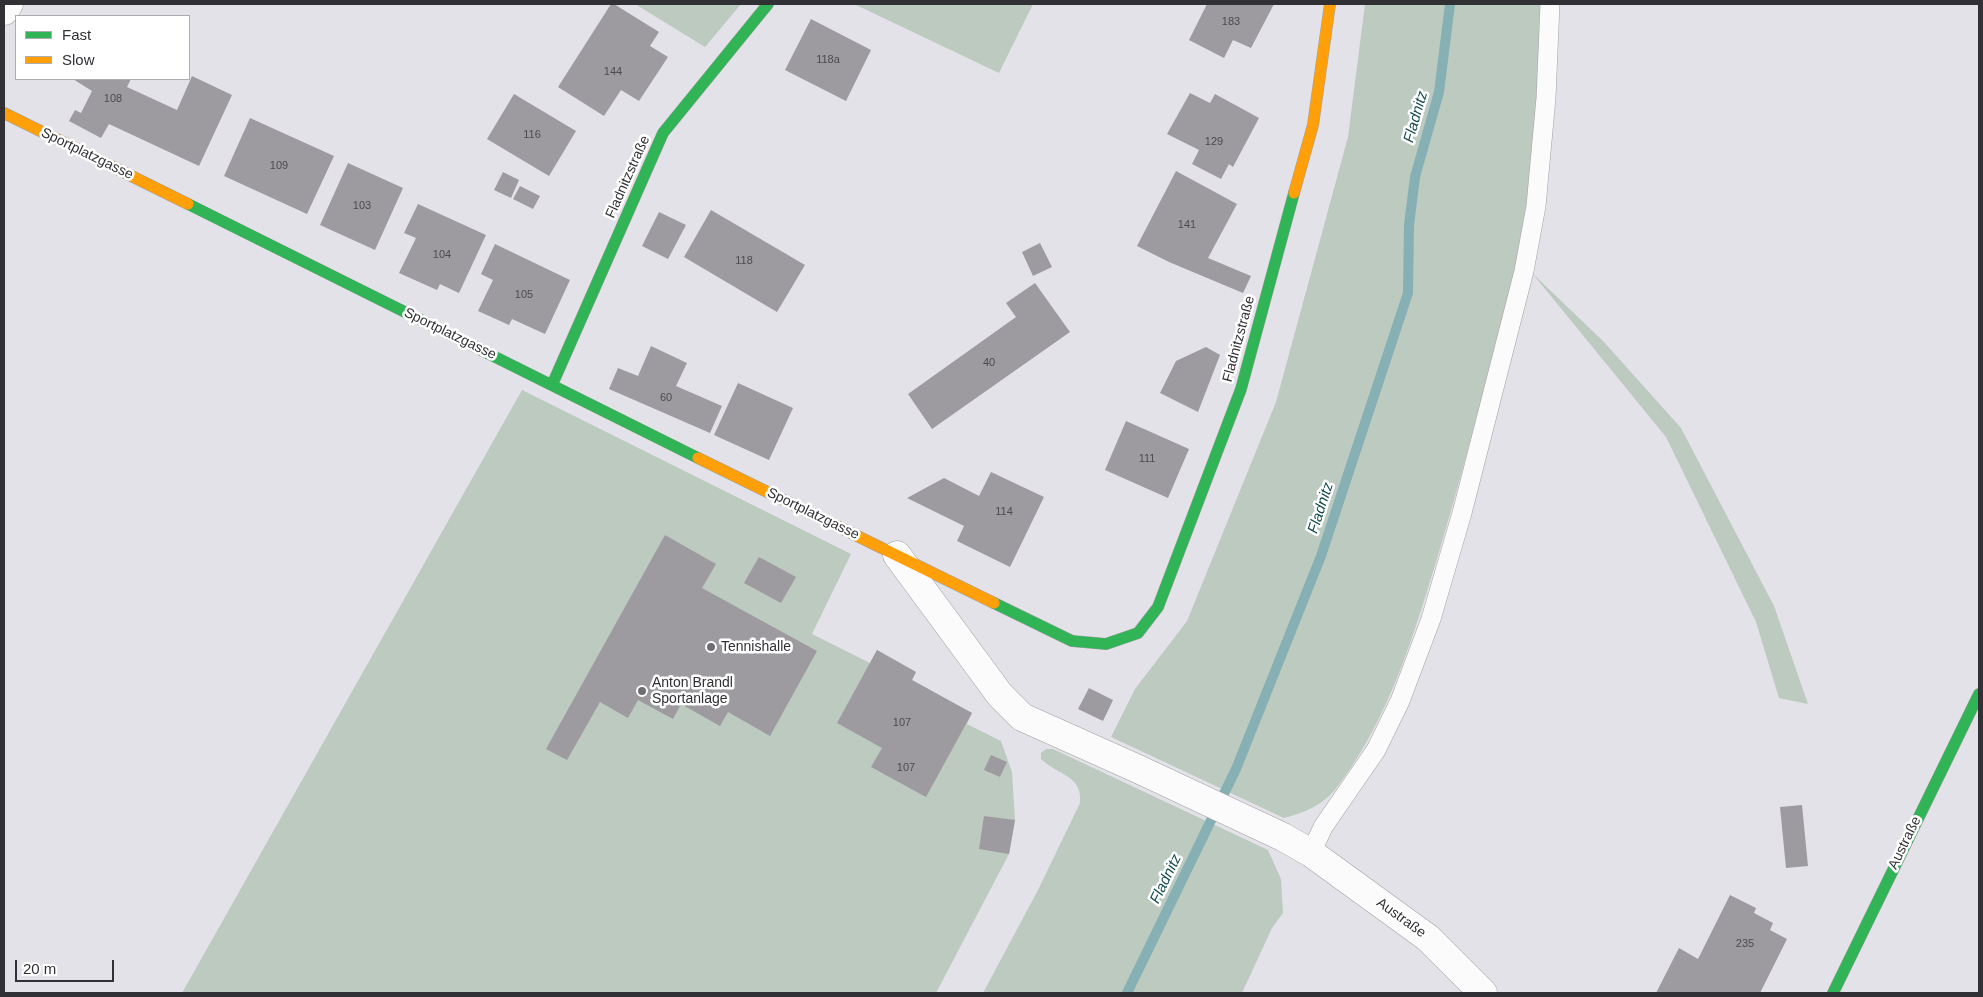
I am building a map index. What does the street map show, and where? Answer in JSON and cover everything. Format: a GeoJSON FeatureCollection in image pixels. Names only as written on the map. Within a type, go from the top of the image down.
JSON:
{"type":"FeatureCollection","features":[{"type":"Feature","properties":{"kind":"street"},"geometry":{"type":"LineString","coordinates":[[4,11],[9,4]]}},
{"type":"Feature","properties":{"kind":"street","name":"Fladnitzstraße"},"geometry":{"type":"LineString","coordinates":[[552,385],[664,133],[768,4]]}},
{"type":"Feature","properties":{"kind":"street","name":"Fladnitzstraße"},"geometry":{"type":"LineString","coordinates":[[1106,644],[1138,633],[1158,607],[1242,389],[1313,125],[1330,4]]}},
{"type":"Feature","properties":{"kind":"street","name":"Sportplatzgasse"},"geometry":{"type":"LineString","coordinates":[[4,113],[1072,641],[1106,644]]}},
{"type":"Feature","properties":{"kind":"street","name":"Sportplatzgasse"},"geometry":{"type":"LineString","coordinates":[[897,555],[1000,695],[1022,717]]}},
{"type":"Feature","properties":{"kind":"street","name":"Austraße"},"geometry":{"type":"LineString","coordinates":[[1833,993],[1979,694]]}},
{"type":"Feature","properties":{"kind":"street","name":"Austraße"},"geometry":{"type":"LineString","coordinates":[[1022,717],[1283,837],[1311,853],[1428,938],[1482,993]]}},
{"type":"Feature","properties":{"kind":"lane"},"geometry":{"type":"LineString","coordinates":[[1311,853],[1323,827],[1376,750],[1400,701],[1431,619],[1462,512],[1524,271],[1536,206],[1546,98],[1550,4]]}},
{"type":"Feature","properties":{"kind":"shaded area"},"geometry":{"type":"Polygon","coordinates":[[[635,4],[741,4],[705,47],[635,4]]]}},
{"type":"Feature","properties":{"kind":"shaded area"},"geometry":{"type":"Polygon","coordinates":[[[854,4],[1033,4],[999,73],[854,4]]]}},
{"type":"Feature","properties":{"kind":"shaded area"},"geometry":{"type":"Polygon","coordinates":[[[1365,4],[1540,5],[1533,154],[1523,227],[1507,300],[1449,516],[1420,615],[1401,668],[1379,719],[1351,768],[1334,791],[1323,801],[1311,808],[1284,818],[1111,737],[1135,689],[1187,621],[1276,402],[1348,137],[1365,4]]]}},
{"type":"Feature","properties":{"kind":"shaded area"},"geometry":{"type":"Polygon","coordinates":[[[1532,273],[1604,342],[1681,428],[1774,606],[1808,704],[1779,698],[1756,622],[1666,437],[1532,273]]]}},
{"type":"Feature","properties":{"kind":"shaded area","name":"Anton Brandl Sportanlage"},"geometry":{"type":"Polygon","coordinates":[[[522,390],[851,554],[812,634],[870,663],[877,650],[916,672],[912,680],[972,713],[967,724],[1001,741],[1012,772],[1015,820],[1009,854],[936,993],[182,993],[522,390]]]}},
{"type":"Feature","properties":{"kind":"shaded area"},"geometry":{"type":"Polygon","coordinates":[[[1046,749],[1053,749],[1268,850],[1281,879],[1283,913],[1272,928],[1242,993],[983,993],[1038,890],[1080,803],[1080,794],[1073,781],[1041,759],[1041,753],[1046,749]]]}},
{"type":"Feature","properties":{"kind":"building"},"geometry":{"type":"Polygon","coordinates":[[[611,4],[614,4],[659,32],[650,46],[668,57],[639,101],[621,90],[604,116],[558,87],[611,4]]]}},
{"type":"Feature","properties":{"kind":"building"},"geometry":{"type":"Polygon","coordinates":[[[1207,4],[1274,4],[1251,48],[1233,40],[1224,58],[1189,40],[1207,4]]]}},
{"type":"Feature","properties":{"kind":"building"},"geometry":{"type":"Polygon","coordinates":[[[811,19],[871,50],[846,101],[785,70],[811,19]]]}},
{"type":"Feature","properties":{"kind":"building"},"geometry":{"type":"Polygon","coordinates":[[[192,76],[232,95],[199,166],[109,124],[101,138],[69,121],[75,110],[81,113],[92,91],[75,80],[130,80],[127,87],[177,110],[192,76]]]}},
{"type":"Feature","properties":{"kind":"building"},"geometry":{"type":"Polygon","coordinates":[[[1190,93],[1210,103],[1215,94],[1259,118],[1233,167],[1229,164],[1221,179],[1192,164],[1199,150],[1167,134],[1190,93]]]}},
{"type":"Feature","properties":{"kind":"building"},"geometry":{"type":"Polygon","coordinates":[[[514,94],[576,131],[549,176],[487,139],[514,94]]]}},
{"type":"Feature","properties":{"kind":"building"},"geometry":{"type":"Polygon","coordinates":[[[250,118],[334,156],[307,214],[224,176],[250,118]]]}},
{"type":"Feature","properties":{"kind":"building"},"geometry":{"type":"Polygon","coordinates":[[[348,163],[403,188],[375,250],[320,225],[348,163]]]}},
{"type":"Feature","properties":{"kind":"building"},"geometry":{"type":"Polygon","coordinates":[[[1176,171],[1237,204],[1208,258],[1251,276],[1243,293],[1169,262],[1137,246],[1176,171]]]}},
{"type":"Feature","properties":{"kind":"building"},"geometry":{"type":"Polygon","coordinates":[[[503,172],[519,180],[511,198],[494,190],[503,172]]]}},
{"type":"Feature","properties":{"kind":"building"},"geometry":{"type":"Polygon","coordinates":[[[520,186],[540,196],[533,209],[513,199],[520,186]]]}},
{"type":"Feature","properties":{"kind":"building"},"geometry":{"type":"Polygon","coordinates":[[[418,204],[486,235],[459,293],[440,284],[437,290],[399,273],[416,238],[404,233],[418,204]]]}},
{"type":"Feature","properties":{"kind":"building"},"geometry":{"type":"Polygon","coordinates":[[[711,210],[805,265],[777,312],[684,257],[711,210]]]}},
{"type":"Feature","properties":{"kind":"building"},"geometry":{"type":"Polygon","coordinates":[[[659,212],[686,225],[668,259],[642,246],[659,212]]]}},
{"type":"Feature","properties":{"kind":"building"},"geometry":{"type":"Polygon","coordinates":[[[1040,243],[1052,267],[1033,276],[1022,252],[1040,243]]]}},
{"type":"Feature","properties":{"kind":"building"},"geometry":{"type":"Polygon","coordinates":[[[495,244],[570,280],[545,334],[512,319],[509,325],[478,311],[493,280],[481,274],[495,244]]]}},
{"type":"Feature","properties":{"kind":"building"},"geometry":{"type":"Polygon","coordinates":[[[1035,283],[1070,332],[932,429],[908,394],[1016,317],[1006,303],[1035,283]]]}},
{"type":"Feature","properties":{"kind":"building"},"geometry":{"type":"Polygon","coordinates":[[[651,346],[687,363],[676,386],[722,406],[710,433],[609,389],[618,368],[638,376],[651,346]]]}},
{"type":"Feature","properties":{"kind":"building"},"geometry":{"type":"Polygon","coordinates":[[[1206,347],[1220,355],[1198,412],[1160,393],[1176,361],[1206,347]]]}},
{"type":"Feature","properties":{"kind":"building"},"geometry":{"type":"Polygon","coordinates":[[[738,383],[793,408],[769,460],[714,435],[738,383]]]}},
{"type":"Feature","properties":{"kind":"building"},"geometry":{"type":"Polygon","coordinates":[[[1126,421],[1189,449],[1168,498],[1105,470],[1126,421]]]}},
{"type":"Feature","properties":{"kind":"building"},"geometry":{"type":"Polygon","coordinates":[[[991,472],[1044,497],[1010,567],[957,541],[964,526],[907,498],[944,478],[979,496],[991,472]]]}},
{"type":"Feature","properties":{"kind":"building","name":"Tennishalle"},"geometry":{"type":"Polygon","coordinates":[[[665,535],[716,564],[702,588],[817,651],[770,736],[728,712],[720,726],[681,704],[673,719],[638,700],[628,718],[600,702],[567,760],[546,749],[665,535]]]}},
{"type":"Feature","properties":{"kind":"building"},"geometry":{"type":"Polygon","coordinates":[[[759,557],[796,577],[781,603],[744,583],[759,557]]]}},
{"type":"Feature","properties":{"kind":"building"},"geometry":{"type":"Polygon","coordinates":[[[877,650],[916,672],[912,680],[972,713],[926,797],[871,767],[882,748],[837,723],[877,650]]]}},
{"type":"Feature","properties":{"kind":"building"},"geometry":{"type":"Polygon","coordinates":[[[1089,688],[1113,700],[1103,721],[1078,709],[1089,688]]]}},
{"type":"Feature","properties":{"kind":"building"},"geometry":{"type":"Polygon","coordinates":[[[991,755],[1007,762],[1000,777],[984,770],[991,755]]]}},
{"type":"Feature","properties":{"kind":"building"},"geometry":{"type":"Polygon","coordinates":[[[1802,805],[1808,866],[1786,868],[1780,807],[1802,805]]]}},
{"type":"Feature","properties":{"kind":"building"},"geometry":{"type":"Polygon","coordinates":[[[984,816],[1015,820],[1009,854],[979,849],[984,816]]]}},
{"type":"Feature","properties":{"kind":"building"},"geometry":{"type":"Polygon","coordinates":[[[1730,895],[1756,908],[1754,913],[1773,923],[1770,930],[1787,939],[1760,993],[1656,993],[1679,948],[1698,959],[1730,895]]]}},
{"type":"Feature","properties":{"kind":"waterway","name":"Fladnitz"},"geometry":{"type":"LineString","coordinates":[[1127,993],[1236,769],[1321,556],[1408,293],[1409,225],[1415,177],[1439,92],[1450,4]]}},
{"type":"Feature","properties":{"kind":"traffic: fast"},"geometry":{"type":"LineString","coordinates":[[552,385],[663,133],[768,4]]}},
{"type":"Feature","properties":{"kind":"traffic: fast"},"geometry":{"type":"LineString","coordinates":[[994,603],[1072,641],[1106,644],[1138,633],[1158,607],[1241,389],[1294,193]]}},
{"type":"Feature","properties":{"kind":"traffic: fast"},"geometry":{"type":"LineString","coordinates":[[188,204],[698,458]]}},
{"type":"Feature","properties":{"kind":"traffic: fast"},"geometry":{"type":"LineString","coordinates":[[1833,993],[1979,694]]}},
{"type":"Feature","properties":{"kind":"traffic: slow"},"geometry":{"type":"LineString","coordinates":[[1294,193],[1313,125],[1330,4]]}},
{"type":"Feature","properties":{"kind":"traffic: slow"},"geometry":{"type":"LineString","coordinates":[[4,113],[188,204]]}},
{"type":"Feature","properties":{"kind":"traffic: slow"},"geometry":{"type":"LineString","coordinates":[[698,458],[994,603]]}},
{"type":"Feature","properties":{"kind":"place","name":"Tennishalle"},"geometry":{"type":"Point","coordinates":[711,647]}},
{"type":"Feature","properties":{"kind":"place","name":"Anton Brandl Sportanlage"},"geometry":{"type":"Point","coordinates":[642,691]}}]}
